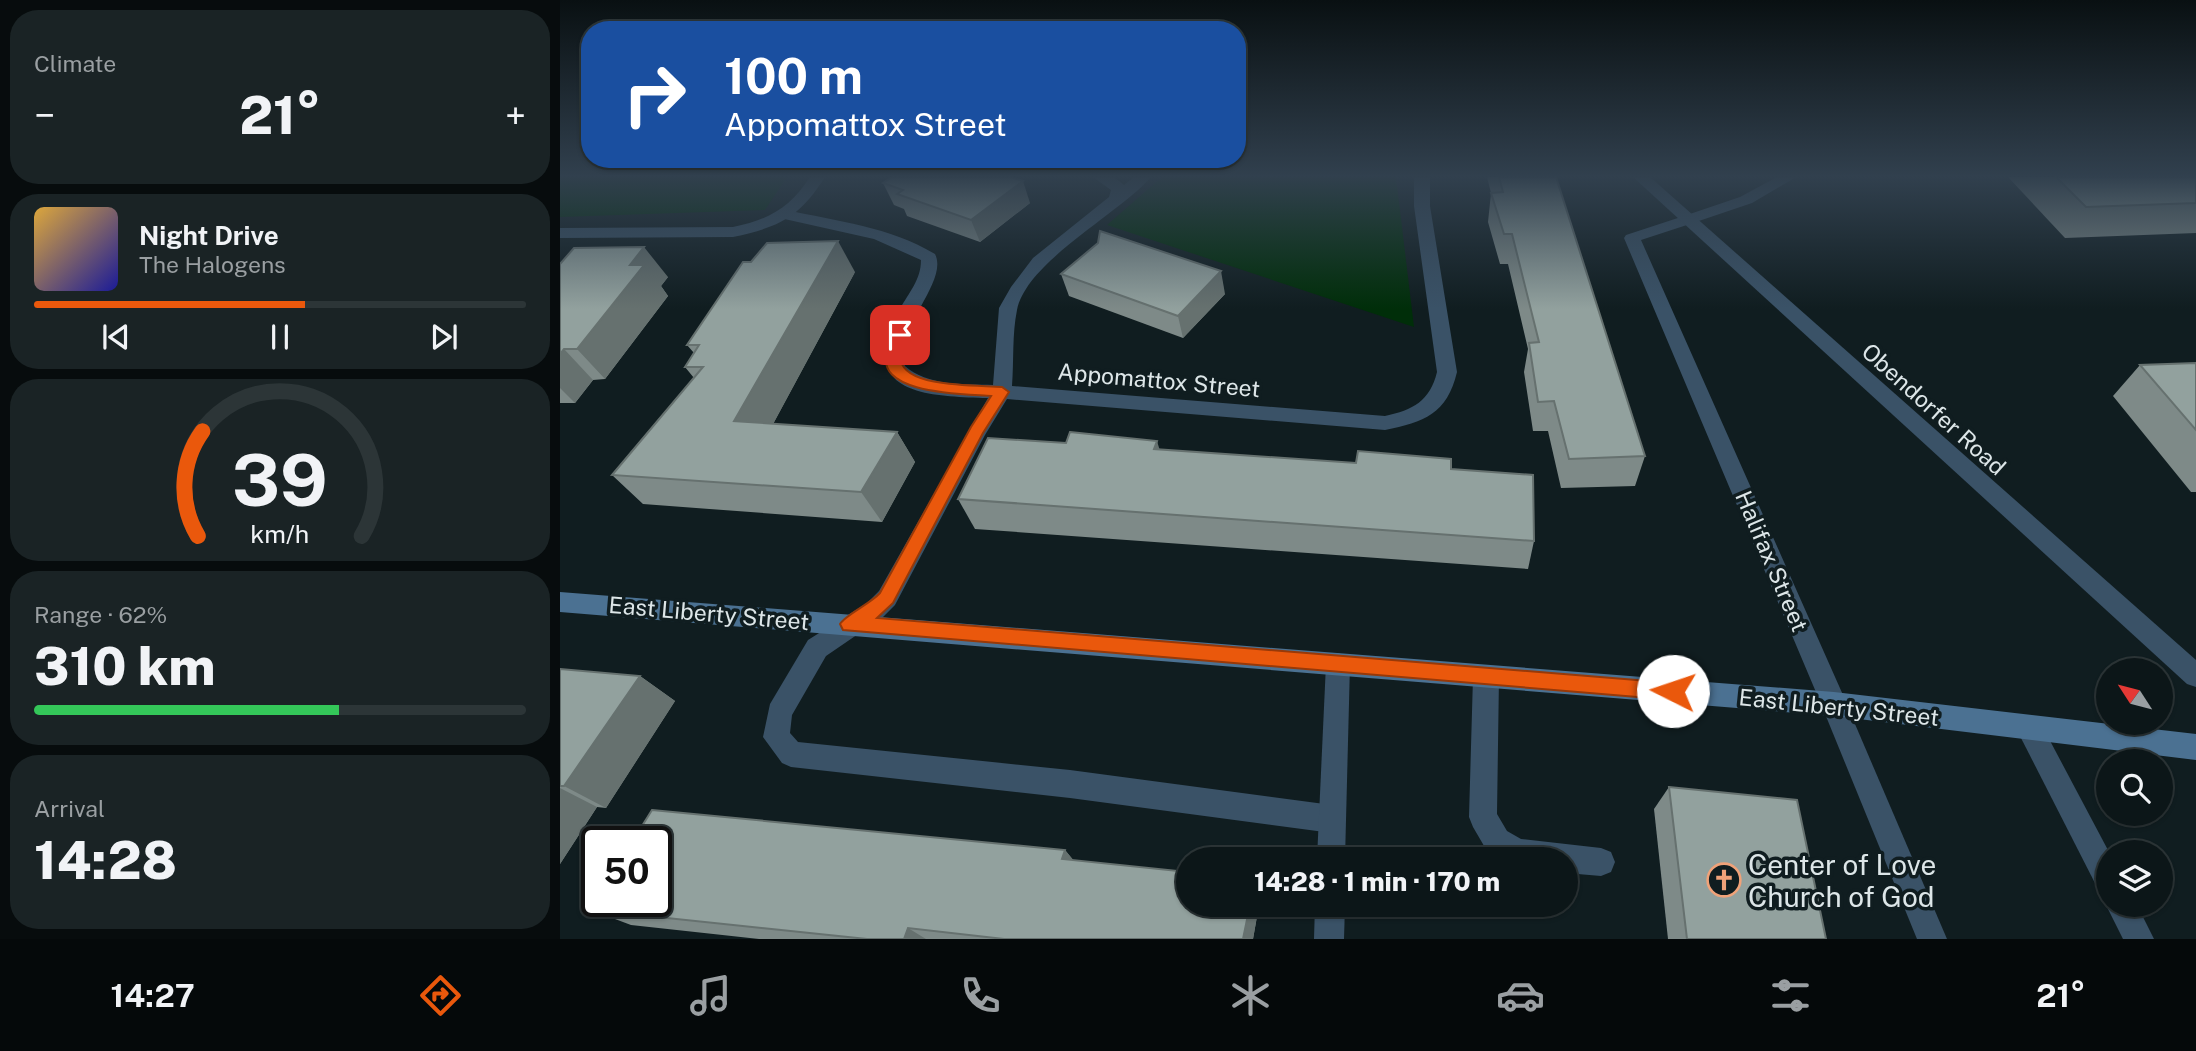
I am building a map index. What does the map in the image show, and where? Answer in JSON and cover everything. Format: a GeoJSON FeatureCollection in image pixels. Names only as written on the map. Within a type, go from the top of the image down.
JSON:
{"type":"FeatureCollection","features":[{"type":"Feature","properties":{"kind":"main road","name":"East Liberty Street"},"geometry":{"type":"LineString","coordinates":[[560,602],[1834,704],[2196,747]]}},
{"type":"Feature","properties":{"kind":"street"},"geometry":{"type":"LineString","coordinates":[[563,236],[733,232],[772,221]]}},
{"type":"Feature","properties":{"kind":"street","name":"Appomattox Street"},"geometry":{"type":"LineString","coordinates":[[813,221],[864,232],[918,250],[929,258],[931,273],[908,312],[892,357],[895,366],[906,379],[921,385],[1385,423],[1411,418],[1432,406],[1444,390],[1447,372],[1424,221]]}},
{"type":"Feature","properties":{"kind":"street"},"geometry":{"type":"LineString","coordinates":[[1090,221],[1039,262],[1020,287],[1008,307],[1002,392],[977,431],[887,598],[876,610],[849,624],[817,648],[779,713],[776,737],[790,754],[1070,784],[1332,819]]}},
{"type":"Feature","properties":{"kind":"street","name":"Halifax Street"},"geometry":{"type":"LineString","coordinates":[[1684,221],[1632,238],[1834,704],[1932,939]]}},
{"type":"Feature","properties":{"kind":"street","name":"Obendorfer Road"},"geometry":{"type":"LineString","coordinates":[[1688,221],[2196,676]]}},
{"type":"Feature","properties":{"kind":"street"},"geometry":{"type":"LineString","coordinates":[[1331,847],[1338,664]]}},
{"type":"Feature","properties":{"kind":"street"},"geometry":{"type":"LineString","coordinates":[[1486,677],[1483,817],[1497,841],[1517,853],[1601,862]]}},
{"type":"Feature","properties":{"kind":"street"},"geometry":{"type":"LineString","coordinates":[[2030,729],[2096,856]]}},
{"type":"Feature","properties":{"kind":"street"},"geometry":{"type":"LineString","coordinates":[[1329,917],[1329,939]]}},
{"type":"Feature","properties":{"kind":"street"},"geometry":{"type":"LineString","coordinates":[[2127,917],[2139,939]]}},
{"type":"Feature","properties":{"kind":"green space"},"geometry":{"type":"Polygon","coordinates":[[[1112,221],[1401,221],[1414,327],[1107,225],[1112,221]]]}},
{"type":"Feature","properties":{"kind":"building"},"geometry":{"type":"Polygon","coordinates":[[[1500,221],[1570,221],[1645,456],[1569,459],[1554,401],[1538,402],[1529,343],[1539,342],[1512,234],[1504,234],[1500,221]]]}},
{"type":"Feature","properties":{"kind":"building"},"geometry":{"type":"Polygon","coordinates":[[[1100,231],[1221,271],[1178,316],[1061,274],[1098,243],[1100,231]]]}},
{"type":"Feature","properties":{"kind":"building"},"geometry":{"type":"Polygon","coordinates":[[[838,241],[734,421],[897,432],[861,492],[612,475],[703,367],[685,367],[699,345],[687,345],[743,262],[751,262],[767,243],[838,241]]]}},
{"type":"Feature","properties":{"kind":"building"},"geometry":{"type":"Polygon","coordinates":[[[644,247],[630,265],[644,265],[577,349],[564,349],[560,354],[560,264],[574,248],[644,247]]]}},
{"type":"Feature","properties":{"kind":"building"},"geometry":{"type":"Polygon","coordinates":[[[2196,363],[2196,430],[2140,365],[2196,363]]]}},
{"type":"Feature","properties":{"kind":"building"},"geometry":{"type":"Polygon","coordinates":[[[1070,432],[1157,441],[1154,449],[1356,463],[1358,451],[1451,459],[1451,469],[1533,475],[1534,541],[958,499],[988,438],[1066,443],[1070,432]]]}},
{"type":"Feature","properties":{"kind":"building"},"geometry":{"type":"Polygon","coordinates":[[[560,669],[640,676],[564,786],[560,786],[560,669]]]}},
{"type":"Feature","properties":{"kind":"building","name":"Center of Love Church of God"},"geometry":{"type":"Polygon","coordinates":[[[1669,787],[1797,800],[1826,939],[1687,939],[1669,787]]]}},
{"type":"Feature","properties":{"kind":"building"},"geometry":{"type":"Polygon","coordinates":[[[652,810],[1065,850],[1062,859],[1176,871],[1176,917],[1248,917],[1243,939],[1004,939],[908,928],[904,939],[867,939],[658,917],[672,917],[672,826],[642,826],[652,810]]]}},
{"type":"Feature","properties":{"kind":"place","name":"Center of Love Church of God"},"geometry":{"type":"Point","coordinates":[1724,880]}},
{"type":"Feature","properties":{"kind":"route"},"geometry":{"type":"LineString","coordinates":[[900,335],[892,357],[895,366],[906,379],[921,385],[1002,392],[977,431],[887,598],[876,610],[849,624],[1673,691]]}}]}
